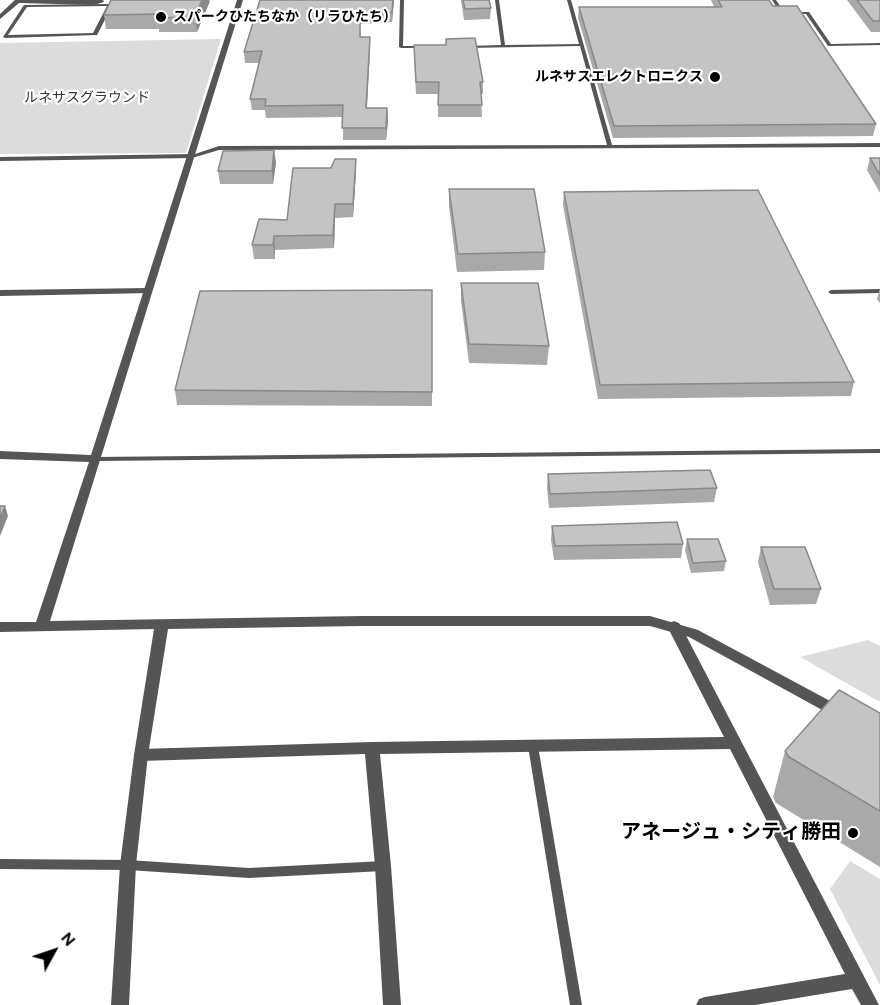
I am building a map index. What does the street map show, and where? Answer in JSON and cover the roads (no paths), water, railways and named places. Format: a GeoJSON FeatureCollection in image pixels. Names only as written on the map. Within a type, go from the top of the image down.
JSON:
{"type":"FeatureCollection","features":[{"type":"Feature","properties":{"kind":"street"},"geometry":{"type":"LineString","coordinates":[[0,17],[19,0],[94,3],[101,2],[100,0]]}},
{"type":"Feature","properties":{"kind":"street"},"geometry":{"type":"LineString","coordinates":[[42,625],[240,0]]}},
{"type":"Feature","properties":{"kind":"street"},"geometry":{"type":"LineString","coordinates":[[0,159],[192,156]]}},
{"type":"Feature","properties":{"kind":"street"},"geometry":{"type":"LineString","coordinates":[[0,293],[149,291]]}},
{"type":"Feature","properties":{"kind":"street"},"geometry":{"type":"LineString","coordinates":[[0,455],[96,459]]}},
{"type":"Feature","properties":{"kind":"street"},"geometry":{"type":"LineString","coordinates":[[0,627],[162,623],[650,621],[674,626],[728,651],[850,719]]}},
{"type":"Feature","properties":{"kind":"street"},"geometry":{"type":"LineString","coordinates":[[120,1005],[128,865],[141,755],[162,623]]}},
{"type":"Feature","properties":{"kind":"street"},"geometry":{"type":"LineString","coordinates":[[674,626],[870,1005]]}},
{"type":"Feature","properties":{"kind":"street"},"geometry":{"type":"LineString","coordinates":[[141,755],[372,748],[734,743]]}},
{"type":"Feature","properties":{"kind":"street"},"geometry":{"type":"LineString","coordinates":[[372,748],[383,866],[392,1005]]}},
{"type":"Feature","properties":{"kind":"street"},"geometry":{"type":"LineString","coordinates":[[705,1005],[857,980]]}},
{"type":"Feature","properties":{"kind":"lane"},"geometry":{"type":"LineString","coordinates":[[110,6],[26,6],[5,37],[95,34],[110,6],[119,0]]}},
{"type":"Feature","properties":{"kind":"lane"},"geometry":{"type":"LineString","coordinates":[[402,0],[401,47],[435,47]]}},
{"type":"Feature","properties":{"kind":"lane"},"geometry":{"type":"LineString","coordinates":[[497,0],[503,46]]}},
{"type":"Feature","properties":{"kind":"lane"},"geometry":{"type":"LineString","coordinates":[[569,0],[610,146]]}},
{"type":"Feature","properties":{"kind":"lane"},"geometry":{"type":"LineString","coordinates":[[774,0],[783,13],[807,13],[830,45],[880,44]]}},
{"type":"Feature","properties":{"kind":"lane"},"geometry":{"type":"LineString","coordinates":[[458,47],[581,45]]}},
{"type":"Feature","properties":{"kind":"lane"},"geometry":{"type":"LineString","coordinates":[[192,156],[219,148],[880,145]]}},
{"type":"Feature","properties":{"kind":"lane"},"geometry":{"type":"LineString","coordinates":[[831,292],[880,291]]}},
{"type":"Feature","properties":{"kind":"lane"},"geometry":{"type":"LineString","coordinates":[[96,459],[880,451]]}},
{"type":"Feature","properties":{"kind":"lane"},"geometry":{"type":"LineString","coordinates":[[532,746],[576,1005]]}},
{"type":"Feature","properties":{"kind":"lane"},"geometry":{"type":"LineString","coordinates":[[0,864],[128,865],[249,873],[383,866]]}},
{"type":"Feature","properties":{"kind":"place","name":"スパークひたちなか（リラひたち）"},"geometry":{"type":"Point","coordinates":[161,17]}},
{"type":"Feature","properties":{"kind":"place","name":"ルネサスエレクトロニクス"},"geometry":{"type":"Point","coordinates":[715,77]}},
{"type":"Feature","properties":{"kind":"place","name":"アネージュ・シティ勝田"},"geometry":{"type":"Point","coordinates":[853,833]}},
{"type":"Feature","properties":{"kind":"park label","name":"ルネサスグラウンド"},"geometry":{"type":"Point","coordinates":[87,98]}}]}
